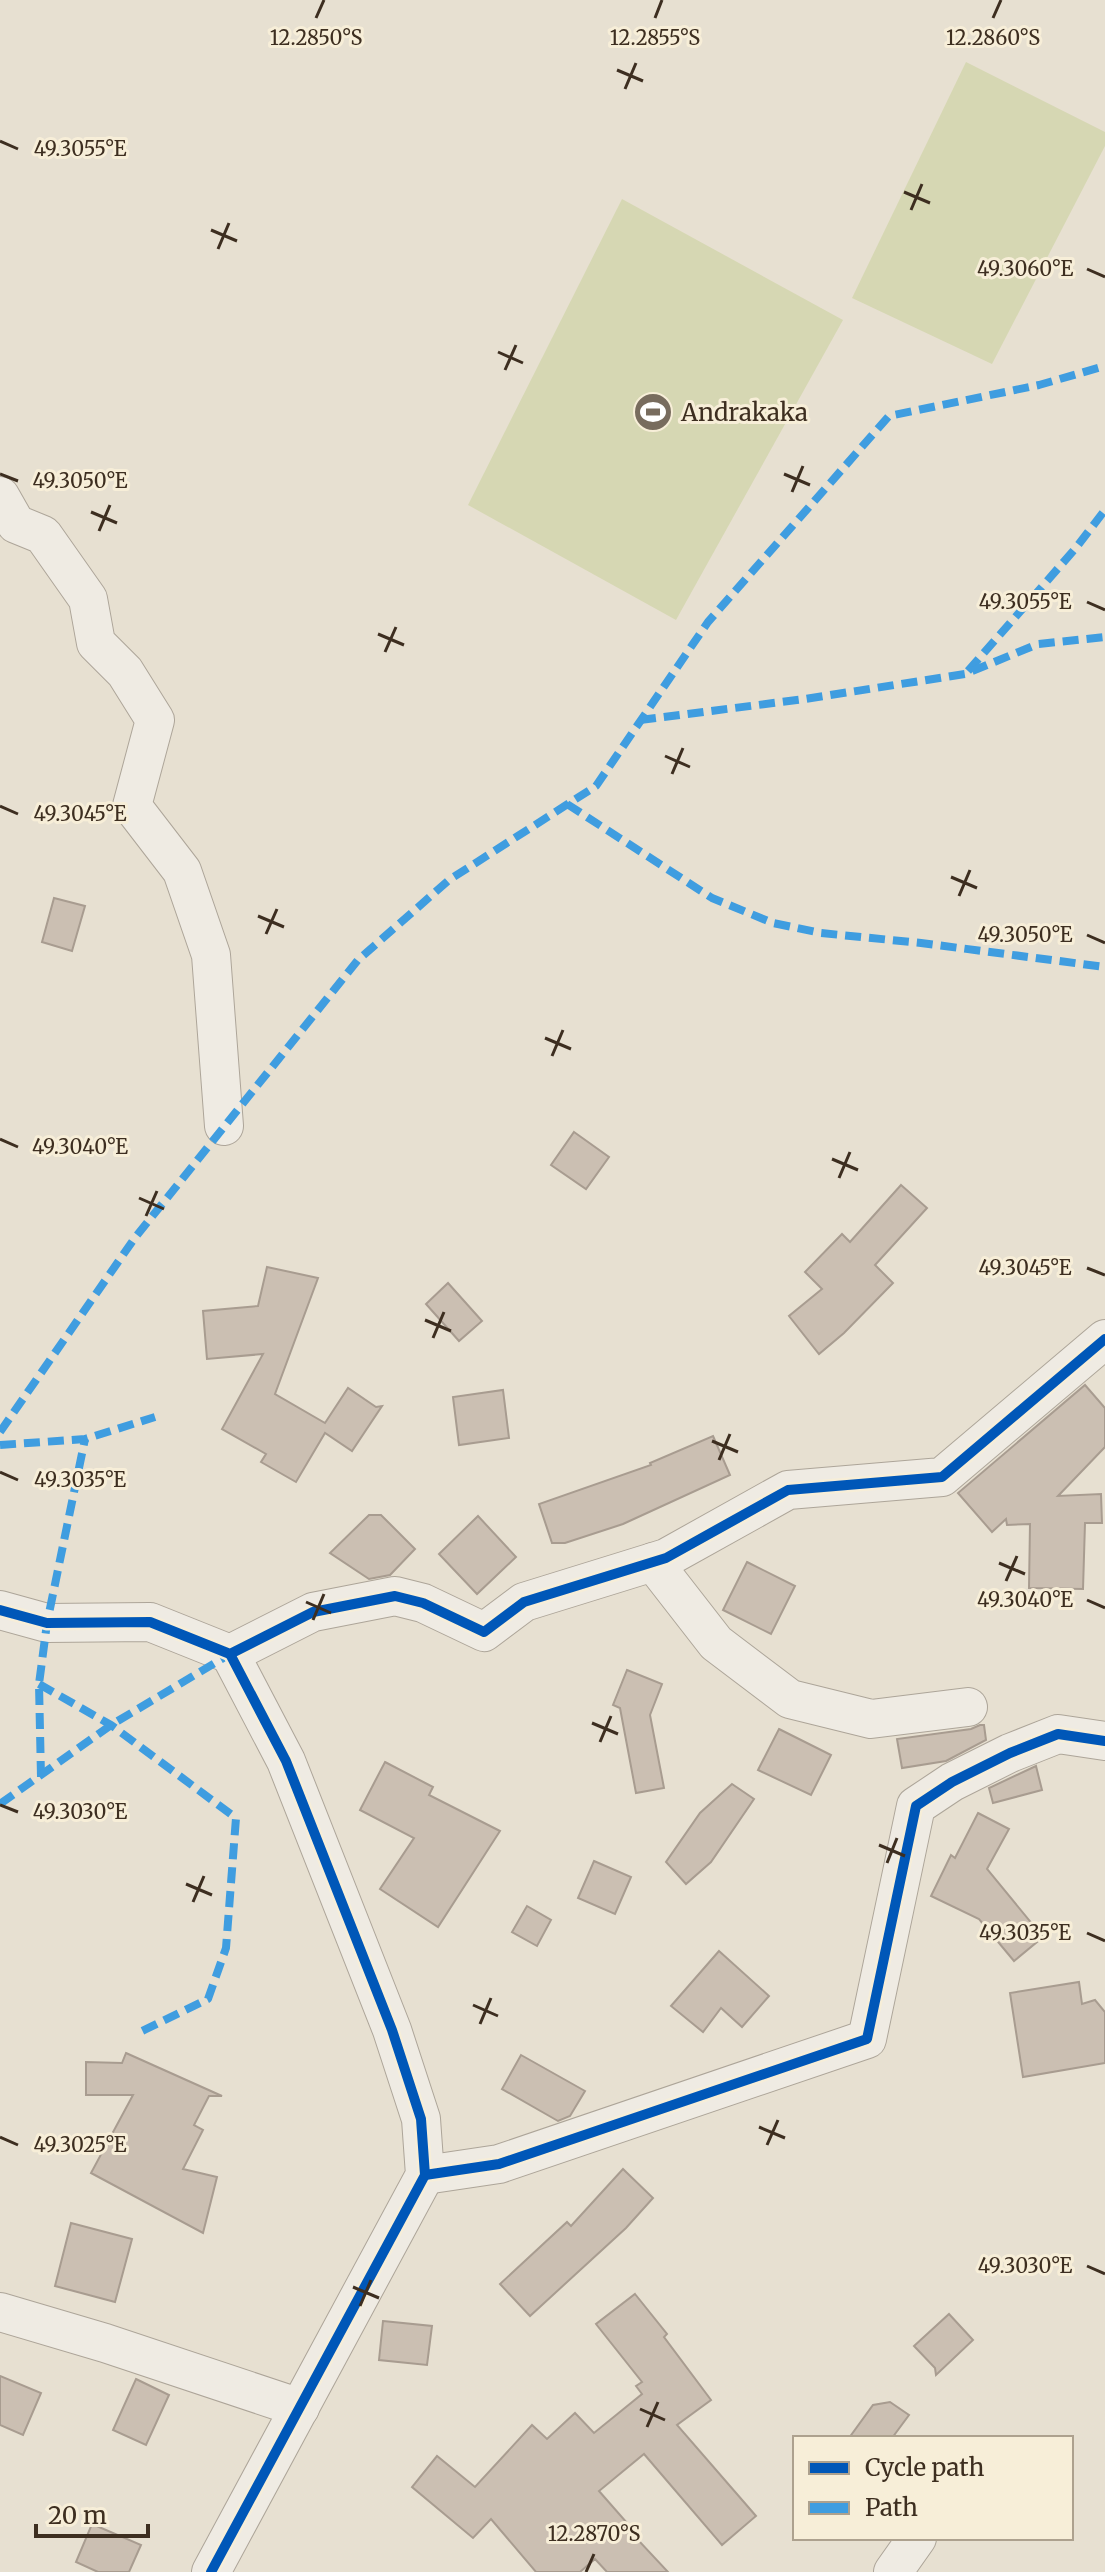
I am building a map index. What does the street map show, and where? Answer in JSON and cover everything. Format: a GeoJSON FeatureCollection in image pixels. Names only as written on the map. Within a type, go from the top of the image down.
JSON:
{"type":"FeatureCollection","features":[{"type":"Feature","properties":{"kind":"street"},"geometry":{"type":"LineString","coordinates":[[0,496],[16,524],[43,535],[88,599],[96,643],[125,672],[155,720],[132,806],[182,871],[211,955],[224,1126]]}},
{"type":"Feature","properties":{"kind":"street"},"geometry":{"type":"LineString","coordinates":[[230,1654],[313,1612],[395,1596],[423,1603],[484,1632],[524,1602],[666,1558],[788,1490],[942,1477],[1105,1339]]}},
{"type":"Feature","properties":{"kind":"street"},"geometry":{"type":"LineString","coordinates":[[653,1562],[716,1643],[790,1699],[871,1719],[968,1707]]}},
{"type":"Feature","properties":{"kind":"street"},"geometry":{"type":"LineString","coordinates":[[0,1610],[47,1623],[150,1622],[230,1654],[286,1761],[392,2030],[421,2119],[425,2175],[211,2572]]}},
{"type":"Feature","properties":{"kind":"street"},"geometry":{"type":"LineString","coordinates":[[425,2175],[499,2164],[867,2039],[916,1806],[952,1782],[1010,1753],[1058,1734],[1105,1741]]}},
{"type":"Feature","properties":{"kind":"street"},"geometry":{"type":"LineString","coordinates":[[0,2312],[105,2343],[300,2408]]}},
{"type":"Feature","properties":{"kind":"street"},"geometry":{"type":"LineString","coordinates":[[893,2572],[916,2540]]}},
{"type":"Feature","properties":{"kind":"green space"},"geometry":{"type":"Polygon","coordinates":[[[966,62],[1105,132],[1105,146],[992,364],[852,298],[966,62]]]}},
{"type":"Feature","properties":{"kind":"green space","name":"Andrakaka"},"geometry":{"type":"Polygon","coordinates":[[[622,199],[843,320],[676,620],[468,505],[622,199]]]}},
{"type":"Feature","properties":{"kind":"building"},"geometry":{"type":"Polygon","coordinates":[[[54,898],[85,906],[72,951],[42,942],[54,898]]]}},
{"type":"Feature","properties":{"kind":"building"},"geometry":{"type":"Polygon","coordinates":[[[574,1132],[609,1157],[586,1189],[551,1165],[574,1132]]]}},
{"type":"Feature","properties":{"kind":"building"},"geometry":{"type":"Polygon","coordinates":[[[901,1185],[927,1208],[875,1265],[893,1283],[819,1354],[789,1316],[822,1289],[805,1272],[842,1234],[850,1242],[901,1185]]]}},
{"type":"Feature","properties":{"kind":"building"},"geometry":{"type":"Polygon","coordinates":[[[267,1267],[318,1278],[275,1394],[325,1423],[348,1388],[376,1407],[382,1406],[352,1451],[325,1433],[296,1482],[261,1462],[266,1454],[222,1429],[263,1354],[207,1359],[203,1311],[258,1306],[267,1267]]]}},
{"type":"Feature","properties":{"kind":"building"},"geometry":{"type":"Polygon","coordinates":[[[448,1283],[482,1321],[459,1341],[426,1304],[448,1283]]]}},
{"type":"Feature","properties":{"kind":"building"},"geometry":{"type":"Polygon","coordinates":[[[1085,1385],[1105,1408],[1105,1447],[1058,1496],[1101,1494],[1102,1523],[1085,1523],[1083,1589],[1029,1588],[1030,1524],[1007,1525],[1006,1519],[992,1532],[958,1493],[1085,1385]]]}},
{"type":"Feature","properties":{"kind":"building"},"geometry":{"type":"Polygon","coordinates":[[[503,1390],[509,1438],[459,1445],[453,1397],[503,1390]]]}},
{"type":"Feature","properties":{"kind":"building"},"geometry":{"type":"Polygon","coordinates":[[[713,1436],[730,1475],[623,1524],[565,1543],[552,1543],[539,1504],[651,1465],[713,1436]]]}},
{"type":"Feature","properties":{"kind":"building"},"geometry":{"type":"Polygon","coordinates":[[[369,1515],[381,1515],[415,1549],[390,1575],[369,1579],[330,1553],[369,1515]]]}},
{"type":"Feature","properties":{"kind":"building"},"geometry":{"type":"Polygon","coordinates":[[[478,1516],[516,1557],[477,1594],[439,1554],[478,1516]]]}},
{"type":"Feature","properties":{"kind":"building"},"geometry":{"type":"Polygon","coordinates":[[[747,1562],[795,1586],[771,1634],[723,1610],[747,1562]]]}},
{"type":"Feature","properties":{"kind":"building"},"geometry":{"type":"Polygon","coordinates":[[[627,1670],[662,1684],[650,1715],[664,1788],[636,1793],[620,1708],[613,1705],[627,1670]]]}},
{"type":"Feature","properties":{"kind":"building"},"geometry":{"type":"Polygon","coordinates":[[[984,1725],[986,1740],[946,1761],[902,1768],[897,1739],[971,1729],[984,1725]]]}},
{"type":"Feature","properties":{"kind":"building"},"geometry":{"type":"Polygon","coordinates":[[[779,1729],[831,1755],[811,1795],[758,1770],[779,1729]]]}},
{"type":"Feature","properties":{"kind":"building"},"geometry":{"type":"Polygon","coordinates":[[[385,1762],[433,1787],[429,1795],[500,1831],[438,1927],[380,1889],[414,1838],[360,1810],[385,1762]]]}},
{"type":"Feature","properties":{"kind":"building"},"geometry":{"type":"Polygon","coordinates":[[[1036,1766],[1042,1790],[993,1803],[989,1788],[1036,1766]]]}},
{"type":"Feature","properties":{"kind":"building"},"geometry":{"type":"Polygon","coordinates":[[[732,1784],[754,1799],[711,1862],[686,1884],[666,1862],[700,1813],[732,1784]]]}},
{"type":"Feature","properties":{"kind":"building"},"geometry":{"type":"Polygon","coordinates":[[[978,1813],[1009,1829],[987,1869],[1043,1937],[1014,1961],[979,1919],[931,1896],[951,1855],[955,1858],[978,1813]]]}},
{"type":"Feature","properties":{"kind":"building"},"geometry":{"type":"Polygon","coordinates":[[[594,1861],[631,1877],[615,1914],[578,1898],[594,1861]]]}},
{"type":"Feature","properties":{"kind":"building"},"geometry":{"type":"Polygon","coordinates":[[[527,1906],[551,1920],[537,1946],[512,1932],[527,1906]]]}},
{"type":"Feature","properties":{"kind":"building"},"geometry":{"type":"Polygon","coordinates":[[[719,1951],[769,1996],[742,2027],[721,2008],[703,2032],[671,2006],[719,1951]]]}},
{"type":"Feature","properties":{"kind":"building"},"geometry":{"type":"Polygon","coordinates":[[[1079,1982],[1082,2004],[1095,2000],[1105,2012],[1105,2063],[1023,2077],[1010,1993],[1079,1982]]]}},
{"type":"Feature","properties":{"kind":"building"},"geometry":{"type":"Polygon","coordinates":[[[126,2053],[222,2096],[209,2096],[194,2125],[203,2130],[183,2169],[217,2177],[203,2233],[91,2173],[133,2095],[86,2095],[86,2062],[122,2063],[126,2053]]]}},
{"type":"Feature","properties":{"kind":"building"},"geometry":{"type":"Polygon","coordinates":[[[521,2055],[585,2091],[570,2116],[558,2121],[502,2089],[521,2055]]]}},
{"type":"Feature","properties":{"kind":"building"},"geometry":{"type":"Polygon","coordinates":[[[623,2169],[653,2198],[626,2228],[530,2316],[500,2284],[567,2222],[571,2226],[623,2169]]]}},
{"type":"Feature","properties":{"kind":"building"},"geometry":{"type":"Polygon","coordinates":[[[71,2223],[132,2239],[115,2302],[55,2286],[71,2223]]]}},
{"type":"Feature","properties":{"kind":"building"},"geometry":{"type":"Polygon","coordinates":[[[635,2294],[667,2334],[664,2337],[711,2400],[677,2425],[756,2516],[722,2545],[644,2454],[599,2491],[628,2524],[625,2526],[668,2572],[607,2572],[595,2559],[580,2572],[536,2572],[491,2519],[473,2538],[412,2487],[437,2456],[475,2487],[532,2425],[547,2439],[575,2413],[594,2433],[642,2394],[636,2386],[642,2382],[596,2324],[635,2294]]]}},
{"type":"Feature","properties":{"kind":"building"},"geometry":{"type":"Polygon","coordinates":[[[949,2314],[973,2340],[936,2375],[935,2368],[914,2346],[949,2314]]]}},
{"type":"Feature","properties":{"kind":"building"},"geometry":{"type":"Polygon","coordinates":[[[383,2321],[432,2326],[427,2365],[379,2360],[383,2321]]]}},
{"type":"Feature","properties":{"kind":"building"},"geometry":{"type":"Polygon","coordinates":[[[0,2376],[41,2393],[23,2435],[0,2425],[0,2376]]]}},
{"type":"Feature","properties":{"kind":"building"},"geometry":{"type":"Polygon","coordinates":[[[136,2379],[169,2395],[146,2445],[113,2430],[136,2379]]]}},
{"type":"Feature","properties":{"kind":"building"},"geometry":{"type":"Polygon","coordinates":[[[890,2402],[909,2415],[893,2436],[850,2436],[873,2405],[890,2402]]]}},
{"type":"Feature","properties":{"kind":"building"},"geometry":{"type":"Polygon","coordinates":[[[92,2524],[141,2545],[129,2572],[98,2572],[76,2562],[92,2524]]]}},
{"type":"Feature","properties":{"kind":"marked path"},"geometry":{"type":"LineString","coordinates":[[0,1432],[134,1239],[358,960],[449,880],[596,786],[708,622],[889,416],[1039,385],[1105,366]]}},
{"type":"Feature","properties":{"kind":"marked path"},"geometry":{"type":"LineString","coordinates":[[968,671],[1075,549],[1105,510]]}},
{"type":"Feature","properties":{"kind":"marked path"},"geometry":{"type":"LineString","coordinates":[[640,720],[965,674],[1038,644],[1105,637]]}},
{"type":"Feature","properties":{"kind":"marked path"},"geometry":{"type":"LineString","coordinates":[[567,804],[712,898],[773,923],[821,933],[1105,967]]}},
{"type":"Feature","properties":{"kind":"marked path"},"geometry":{"type":"LineString","coordinates":[[0,1445],[85,1439],[155,1417]]}},
{"type":"Feature","properties":{"kind":"marked path"},"geometry":{"type":"LineString","coordinates":[[41,1777],[39,1684],[47,1623],[85,1439]]}},
{"type":"Feature","properties":{"kind":"marked path"},"geometry":{"type":"LineString","coordinates":[[0,1804],[111,1725],[230,1654]]}},
{"type":"Feature","properties":{"kind":"marked path"},"geometry":{"type":"LineString","coordinates":[[39,1684],[111,1725],[236,1818],[226,1948],[208,1999],[142,2031]]}},
{"type":"Feature","properties":{"kind":"cycle path"},"geometry":{"type":"LineString","coordinates":[[0,1610],[47,1623],[150,1622],[230,1654],[313,1612],[395,1596],[423,1603],[484,1632],[524,1602],[666,1558],[788,1490],[942,1477],[1105,1339]]}},
{"type":"Feature","properties":{"kind":"cycle path"},"geometry":{"type":"LineString","coordinates":[[211,2572],[425,2175],[421,2119],[392,2030],[286,1761],[230,1654]]}},
{"type":"Feature","properties":{"kind":"cycle path"},"geometry":{"type":"LineString","coordinates":[[425,2175],[499,2164],[867,2039],[916,1806],[952,1782],[1010,1753],[1058,1734],[1105,1741]]}},
{"type":"Feature","properties":{"kind":"place","name":"Andrakaka"},"geometry":{"type":"Point","coordinates":[653,412]}}]}
